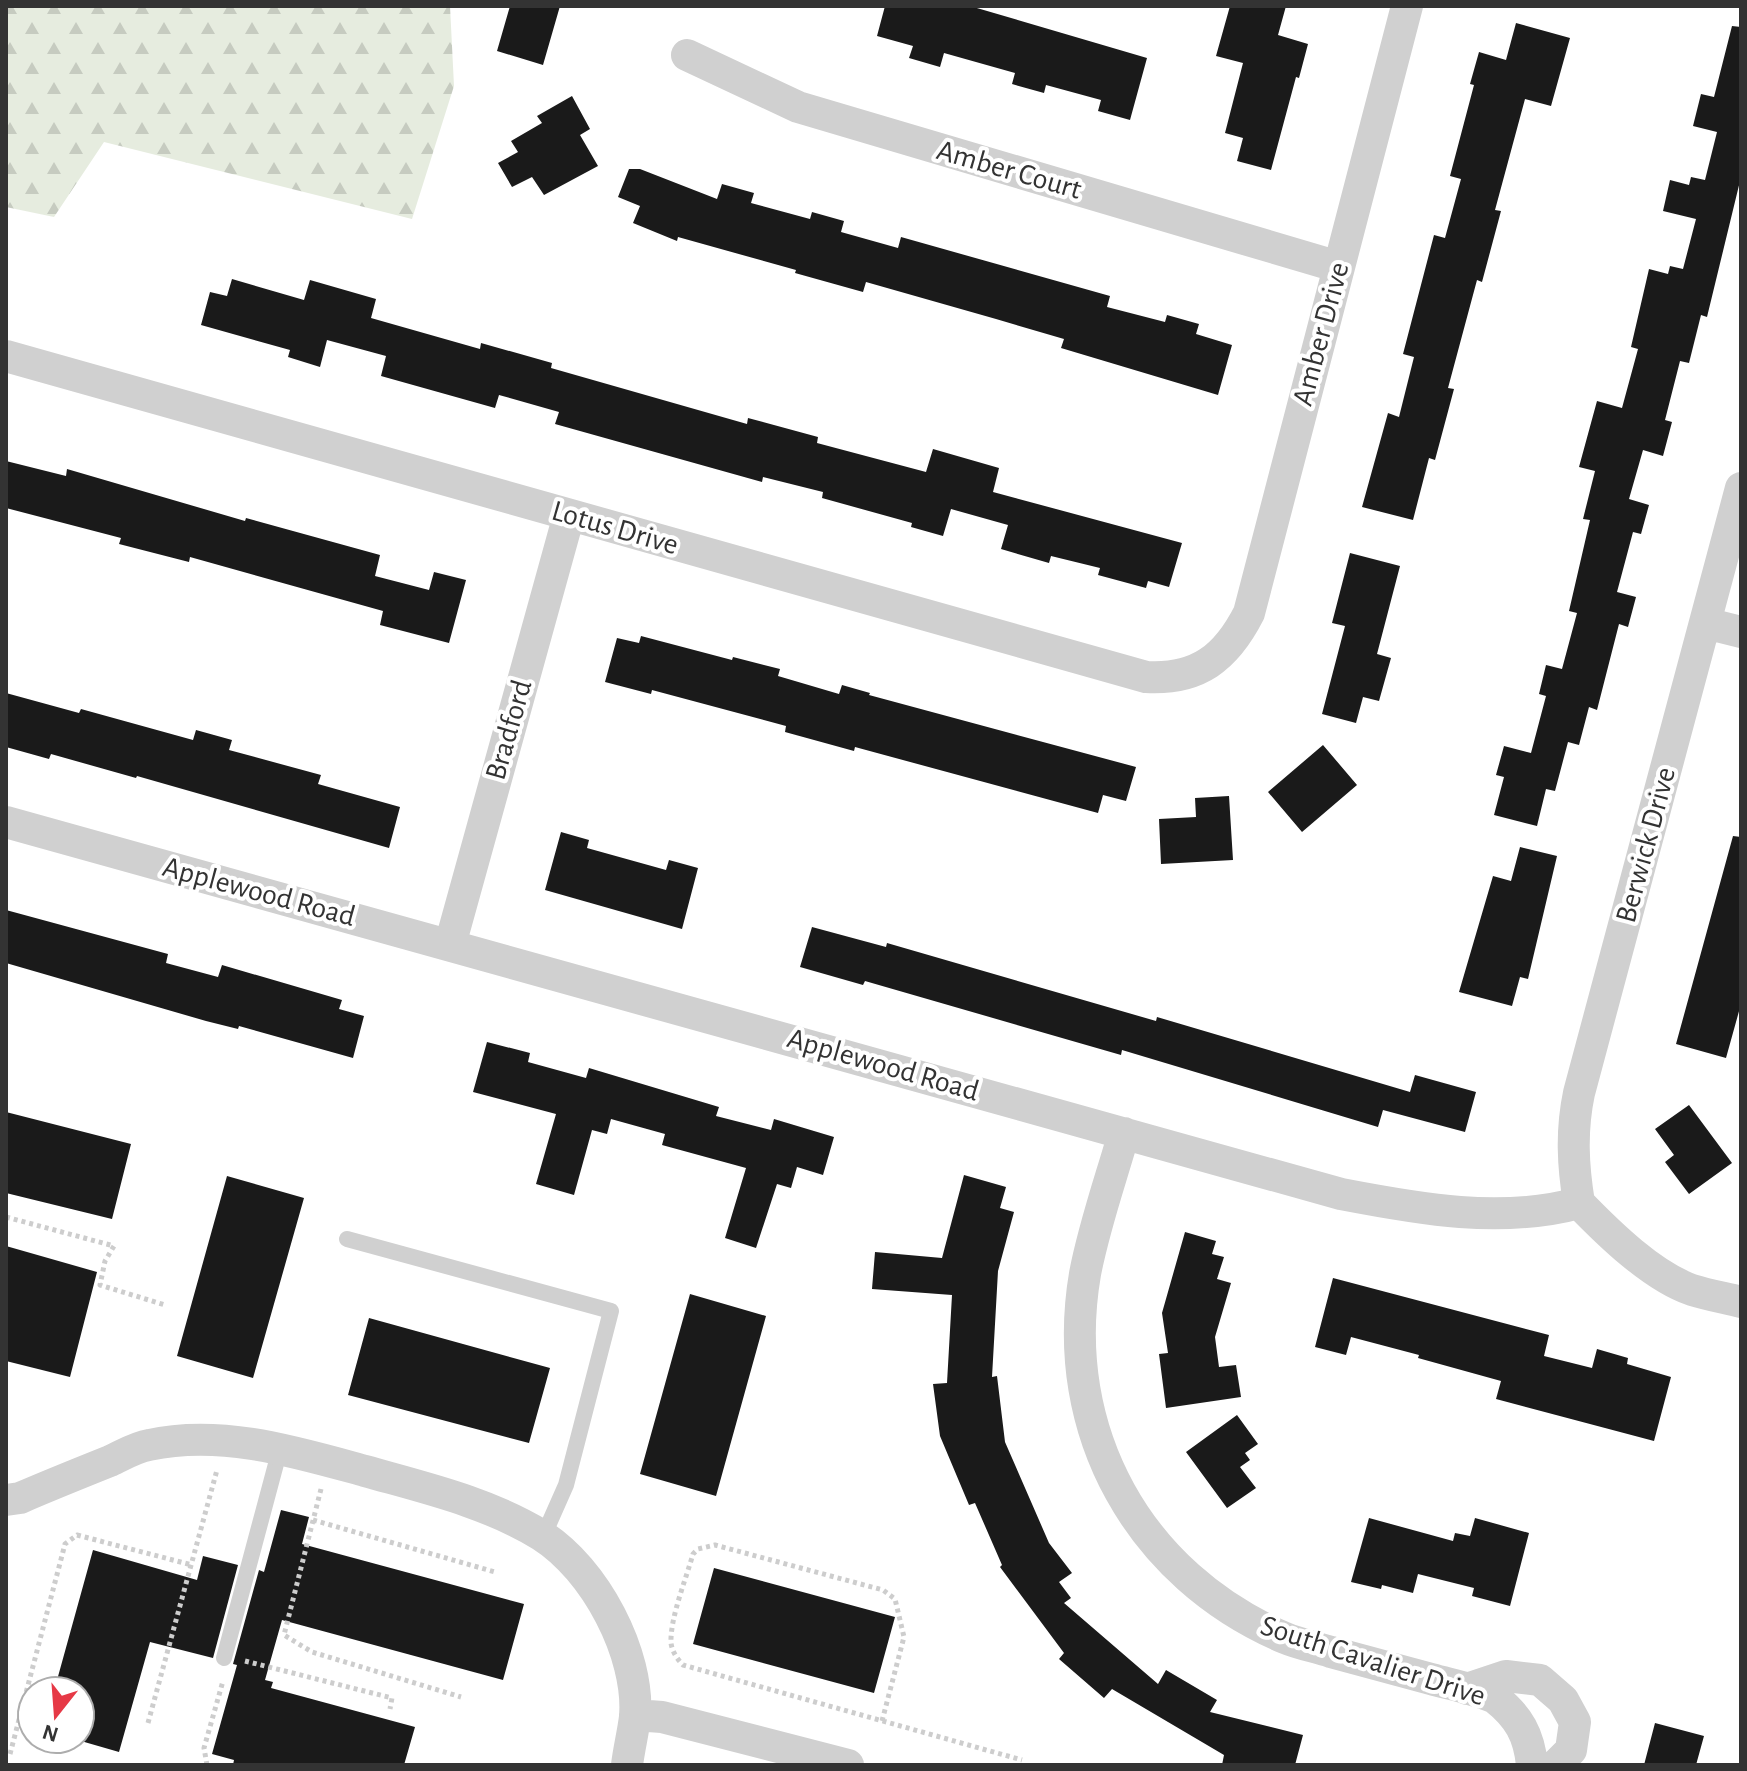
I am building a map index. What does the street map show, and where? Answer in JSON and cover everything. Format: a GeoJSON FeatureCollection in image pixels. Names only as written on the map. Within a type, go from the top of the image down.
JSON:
{"type":"FeatureCollection","features":[{"type":"Feature","properties":{"kind":"street","name":"Amber Drive"},"geometry":{"type":"LineString","coordinates":[[1222,654],[1235,640],[1249,613],[1407,6]]}},
{"type":"Feature","properties":{"kind":"street","name":"Amber Court"},"geometry":{"type":"LineString","coordinates":[[687,55],[798,107],[1339,267]]}},
{"type":"Feature","properties":{"kind":"street","name":"Lotus Drive"},"geometry":{"type":"LineString","coordinates":[[6,356],[1146,677],[1180,675],[1208,665],[1222,654]]}},
{"type":"Feature","properties":{"kind":"street","name":"Berwick Drive"},"geometry":{"type":"LineString","coordinates":[[1579,1203],[1573,1122],[1579,1093],[1741,488]]}},
{"type":"Feature","properties":{"kind":"street","name":"Bradford"},"geometry":{"type":"LineString","coordinates":[[450,945],[569,515]]}},
{"type":"Feature","properties":{"kind":"street"},"geometry":{"type":"LineString","coordinates":[[1705,623],[1741,632]]}},
{"type":"Feature","properties":{"kind":"street","name":"Applewood Road"},"geometry":{"type":"LineString","coordinates":[[6,822],[1341,1194],[1400,1206],[1501,1213],[1548,1211],[1579,1203]]}},
{"type":"Feature","properties":{"kind":"street","name":"South Cavalier Drive"},"geometry":{"type":"LineString","coordinates":[[1124,1133],[1086,1273],[1080,1336],[1083,1382],[1090,1419],[1105,1462],[1125,1502],[1150,1539],[1179,1571],[1242,1618],[1288,1640],[1495,1698],[1522,1725],[1530,1742],[1532,1765]]}},
{"type":"Feature","properties":{"kind":"street"},"geometry":{"type":"LineString","coordinates":[[1579,1203],[1607,1232],[1669,1278],[1692,1290],[1741,1302]]}},
{"type":"Feature","properties":{"kind":"street"},"geometry":{"type":"LineString","coordinates":[[6,1500],[20,1498],[148,1445],[202,1440],[280,1449],[464,1499],[507,1517],[543,1537],[571,1562],[596,1591],[623,1640],[631,1671],[635,1715],[627,1765]]}},
{"type":"Feature","properties":{"kind":"street"},"geometry":{"type":"LineString","coordinates":[[1467,1689],[1506,1676],[1540,1680],[1563,1700],[1575,1722],[1571,1750],[1556,1765]]}},
{"type":"Feature","properties":{"kind":"street"},"geometry":{"type":"LineString","coordinates":[[635,1715],[662,1717],[848,1765]]}},
{"type":"Feature","properties":{"kind":"lane"},"geometry":{"type":"LineString","coordinates":[[347,1239],[611,1311],[566,1485],[543,1537]]}},
{"type":"Feature","properties":{"kind":"lane"},"geometry":{"type":"LineString","coordinates":[[225,1666],[280,1449]]}},
{"type":"Feature","properties":{"kind":"path"},"geometry":{"type":"LineString","coordinates":[[6,1217],[114,1246],[105,1261],[100,1285],[165,1305]]}},
{"type":"Feature","properties":{"kind":"path"},"geometry":{"type":"LineString","coordinates":[[148,1723],[217,1470]]}},
{"type":"Feature","properties":{"kind":"path"},"geometry":{"type":"LineString","coordinates":[[321,1489],[284,1635],[312,1652],[461,1697]]}},
{"type":"Feature","properties":{"kind":"path"},"geometry":{"type":"LineString","coordinates":[[313,1520],[495,1572]]}},
{"type":"Feature","properties":{"kind":"path"},"geometry":{"type":"LineString","coordinates":[[10,1754],[65,1544],[77,1535],[192,1565]]}},
{"type":"Feature","properties":{"kind":"path"},"geometry":{"type":"LineString","coordinates":[[882,1721],[904,1637],[895,1599],[883,1590],[715,1545],[698,1549],[693,1554],[671,1644],[676,1658],[683,1665],[882,1721],[1022,1760]]}},
{"type":"Feature","properties":{"kind":"path"},"geometry":{"type":"LineString","coordinates":[[240,1669],[243,1661],[392,1698],[390,1709]]}},
{"type":"Feature","properties":{"kind":"path"},"geometry":{"type":"LineString","coordinates":[[207,1765],[204,1748],[225,1666]]}},
{"type":"Feature","properties":{"kind":"green space"},"geometry":{"type":"Polygon","coordinates":[[[6,6],[450,6],[454,86],[412,219],[104,142],[54,217],[6,207],[6,6]]]}},
{"type":"Feature","properties":{"kind":"building"},"geometry":{"type":"Polygon","coordinates":[[[510,6],[560,6],[543,65],[497,51],[510,6]]]}},
{"type":"Feature","properties":{"kind":"building"},"geometry":{"type":"Polygon","coordinates":[[[885,6],[970,6],[1147,58],[1130,120],[1098,111],[1101,100],[1046,85],[1044,93],[1012,84],[1015,73],[944,53],[940,67],[909,58],[913,46],[877,36],[885,6]]]}},
{"type":"Feature","properties":{"kind":"building"},"geometry":{"type":"Polygon","coordinates":[[[1230,6],[1286,6],[1278,35],[1308,44],[1271,170],[1237,161],[1243,138],[1225,133],[1243,63],[1216,56],[1230,6]]]}},
{"type":"Feature","properties":{"kind":"building"},"geometry":{"type":"Polygon","coordinates":[[[1516,23],[1570,38],[1551,106],[1525,99],[1495,210],[1501,211],[1482,282],[1477,280],[1448,388],[1454,389],[1435,460],[1429,458],[1413,520],[1362,507],[1388,413],[1399,417],[1414,357],[1403,354],[1434,235],[1445,238],[1461,179],[1450,176],[1474,85],[1470,84],[1479,52],[1506,60],[1516,23]]]}},
{"type":"Feature","properties":{"kind":"building"},"geometry":{"type":"Polygon","coordinates":[[[1732,26],[1741,27],[1741,177],[1707,317],[1701,315],[1689,363],[1680,361],[1665,420],[1672,422],[1663,456],[1643,450],[1629,499],[1649,505],[1641,534],[1633,532],[1617,592],[1636,597],[1628,627],[1619,624],[1597,710],[1589,707],[1579,745],[1568,742],[1555,791],[1546,789],[1537,826],[1494,815],[1504,777],[1496,775],[1504,746],[1531,753],[1546,696],[1539,694],[1546,665],[1562,669],[1577,613],[1569,611],[1590,520],[1583,519],[1595,471],[1579,467],[1597,401],[1622,408],[1638,349],[1631,347],[1649,269],[1668,274],[1670,266],[1683,269],[1696,219],[1663,211],[1670,180],[1689,185],[1691,177],[1705,180],[1717,132],[1693,126],[1701,94],[1714,97],[1732,26]]]}},
{"type":"Feature","properties":{"kind":"building"},"geometry":{"type":"Polygon","coordinates":[[[572,96],[590,129],[580,135],[598,166],[544,195],[532,177],[512,187],[498,163],[518,152],[511,141],[542,123],[537,116],[572,96]]]}},
{"type":"Feature","properties":{"kind":"building"},"geometry":{"type":"Polygon","coordinates":[[[629,169],[640,169],[717,199],[722,184],[754,193],[751,203],[810,219],[812,212],[844,221],[841,232],[898,248],[901,237],[1110,296],[1107,307],[1165,322],[1167,315],[1199,324],[1196,334],[1232,345],[1218,395],[1061,348],[1064,339],[996,319],[866,282],[863,292],[678,237],[677,241],[633,223],[640,206],[618,197],[629,169]]]}},
{"type":"Feature","properties":{"kind":"building"},"geometry":{"type":"Polygon","coordinates":[[[232,279],[304,300],[310,280],[376,299],[371,318],[480,349],[481,343],[552,363],[551,368],[747,424],[748,418],[818,437],[817,443],[926,472],[933,449],[999,468],[993,492],[1182,543],[1169,587],[1148,581],[1146,588],[1098,575],[1100,568],[1051,556],[1049,563],[1001,549],[1008,525],[951,509],[943,536],[911,527],[912,523],[822,498],[823,492],[763,477],[762,482],[555,424],[559,412],[499,395],[495,408],[381,376],[386,356],[327,340],[320,367],[288,357],[290,350],[201,325],[210,292],[227,296],[232,279]]]}},
{"type":"Feature","properties":{"kind":"building"},"geometry":{"type":"Polygon","coordinates":[[[6,461],[66,476],[67,469],[245,521],[246,518],[380,555],[375,576],[429,590],[434,572],[466,580],[449,643],[380,625],[383,611],[190,557],[189,562],[119,544],[121,538],[6,508],[6,461]]]}},
{"type":"Feature","properties":{"kind":"building"},"geometry":{"type":"Polygon","coordinates":[[[1350,553],[1400,566],[1377,654],[1391,658],[1379,701],[1363,697],[1356,723],[1322,714],[1345,626],[1332,623],[1350,553]]]}},
{"type":"Feature","properties":{"kind":"building"},"geometry":{"type":"Polygon","coordinates":[[[641,636],[780,669],[778,676],[839,694],[842,685],[1136,767],[1126,801],[1103,795],[1098,813],[855,747],[854,751],[785,732],[786,726],[652,690],[651,694],[605,682],[617,638],[639,643],[641,636]]]}},
{"type":"Feature","properties":{"kind":"building"},"geometry":{"type":"Polygon","coordinates":[[[6,693],[79,713],[81,709],[193,740],[196,730],[232,740],[229,750],[321,775],[318,784],[400,807],[389,848],[137,776],[51,754],[49,759],[6,747],[6,693]]]}},
{"type":"Feature","properties":{"kind":"building"},"geometry":{"type":"Polygon","coordinates":[[[1323,745],[1357,785],[1302,832],[1268,792],[1323,745]]]}},
{"type":"Feature","properties":{"kind":"building"},"geometry":{"type":"Polygon","coordinates":[[[1229,796],[1233,860],[1161,864],[1159,819],[1196,817],[1195,798],[1229,796]]]}},
{"type":"Feature","properties":{"kind":"building"},"geometry":{"type":"Polygon","coordinates":[[[561,832],[589,840],[587,848],[666,870],[669,860],[698,868],[682,929],[545,890],[561,832]]]}},
{"type":"Feature","properties":{"kind":"building"},"geometry":{"type":"Polygon","coordinates":[[[1733,836],[1741,837],[1741,1004],[1726,1058],[1676,1044],[1733,836]]]}},
{"type":"Feature","properties":{"kind":"building"},"geometry":{"type":"Polygon","coordinates":[[[1520,847],[1557,856],[1528,979],[1520,977],[1512,1006],[1459,992],[1493,876],[1511,881],[1520,847]]]}},
{"type":"Feature","properties":{"kind":"building"},"geometry":{"type":"Polygon","coordinates":[[[6,910],[168,954],[166,963],[218,977],[222,965],[342,1000],[339,1009],[364,1016],[353,1058],[239,1026],[238,1029],[206,1021],[6,963],[6,910]]]}},
{"type":"Feature","properties":{"kind":"building"},"geometry":{"type":"Polygon","coordinates":[[[812,927],[886,947],[887,943],[1156,1021],[1157,1017],[1410,1092],[1415,1075],[1476,1092],[1465,1132],[1383,1110],[1378,1127],[1122,1050],[1121,1055],[865,981],[863,985],[800,967],[812,927]]]}},
{"type":"Feature","properties":{"kind":"building"},"geometry":{"type":"Polygon","coordinates":[[[487,1042],[530,1053],[528,1062],[586,1078],[589,1068],[719,1107],[716,1116],[771,1130],[774,1119],[834,1137],[823,1175],[797,1167],[791,1188],[777,1184],[756,1248],[725,1238],[746,1168],[662,1145],[665,1134],[611,1119],[607,1134],[592,1130],[574,1195],[536,1184],[556,1114],[473,1092],[487,1042]]]}},
{"type":"Feature","properties":{"kind":"building"},"geometry":{"type":"Polygon","coordinates":[[[1689,1105],[1732,1163],[1689,1194],[1665,1162],[1674,1155],[1655,1129],[1689,1105]]]}},
{"type":"Feature","properties":{"kind":"building"},"geometry":{"type":"Polygon","coordinates":[[[6,1112],[131,1144],[112,1219],[6,1193],[6,1112]]]}},
{"type":"Feature","properties":{"kind":"building"},"geometry":{"type":"Polygon","coordinates":[[[964,1175],[1006,1187],[1000,1208],[1014,1212],[998,1271],[992,1377],[997,1376],[1005,1442],[1049,1543],[1072,1573],[1059,1582],[1071,1598],[1064,1603],[1158,1684],[1166,1670],[1217,1700],[1210,1712],[1303,1735],[1295,1765],[1222,1765],[1224,1755],[1112,1689],[1104,1698],[1059,1659],[1064,1653],[1000,1567],[1002,1565],[975,1503],[969,1505],[940,1436],[933,1384],[947,1383],[952,1295],[872,1289],[875,1252],[942,1258],[964,1175]]]}},
{"type":"Feature","properties":{"kind":"building"},"geometry":{"type":"Polygon","coordinates":[[[227,1176],[304,1198],[253,1378],[177,1356],[227,1176]]]}},
{"type":"Feature","properties":{"kind":"building"},"geometry":{"type":"Polygon","coordinates":[[[1185,1232],[1216,1241],[1212,1254],[1224,1257],[1217,1279],[1231,1283],[1215,1337],[1219,1367],[1236,1365],[1241,1397],[1166,1408],[1159,1354],[1168,1353],[1162,1313],[1185,1232]]]}},
{"type":"Feature","properties":{"kind":"building"},"geometry":{"type":"Polygon","coordinates":[[[6,1246],[97,1272],[70,1377],[6,1361],[6,1246]]]}},
{"type":"Feature","properties":{"kind":"building"},"geometry":{"type":"Polygon","coordinates":[[[1333,1278],[1549,1335],[1544,1356],[1592,1368],[1597,1349],[1628,1358],[1627,1364],[1671,1377],[1654,1441],[1496,1399],[1501,1381],[1418,1358],[1419,1355],[1351,1337],[1346,1355],[1315,1347],[1333,1278]]]}},
{"type":"Feature","properties":{"kind":"building"},"geometry":{"type":"Polygon","coordinates":[[[690,1294],[766,1316],[716,1496],[640,1474],[690,1294]]]}},
{"type":"Feature","properties":{"kind":"building"},"geometry":{"type":"Polygon","coordinates":[[[369,1318],[550,1368],[529,1443],[348,1395],[369,1318]]]}},
{"type":"Feature","properties":{"kind":"building"},"geometry":{"type":"Polygon","coordinates":[[[1237,1415],[1258,1444],[1245,1453],[1250,1460],[1240,1467],[1256,1488],[1227,1508],[1186,1452],[1237,1415]]]}},
{"type":"Feature","properties":{"kind":"building"},"geometry":{"type":"Polygon","coordinates":[[[281,1510],[309,1517],[302,1544],[524,1604],[503,1680],[282,1620],[265,1680],[273,1682],[271,1688],[415,1727],[404,1765],[233,1765],[234,1760],[212,1754],[259,1570],[264,1572],[281,1510]]]}},
{"type":"Feature","properties":{"kind":"building"},"geometry":{"type":"Polygon","coordinates":[[[1369,1518],[1453,1541],[1455,1533],[1470,1536],[1475,1518],[1529,1533],[1510,1606],[1472,1596],[1474,1588],[1418,1574],[1413,1593],[1382,1585],[1381,1589],[1351,1582],[1369,1518]]]}},
{"type":"Feature","properties":{"kind":"building"},"geometry":{"type":"Polygon","coordinates":[[[93,1550],[197,1580],[203,1556],[238,1565],[213,1658],[150,1642],[119,1752],[96,1745],[96,1675],[58,1675],[93,1550]]]}},
{"type":"Feature","properties":{"kind":"building"},"geometry":{"type":"Polygon","coordinates":[[[714,1568],[895,1617],[874,1693],[693,1644],[714,1568]]]}},
{"type":"Feature","properties":{"kind":"building"},"geometry":{"type":"Polygon","coordinates":[[[1655,1723],[1704,1736],[1696,1765],[1644,1765],[1655,1723]]]}}]}
